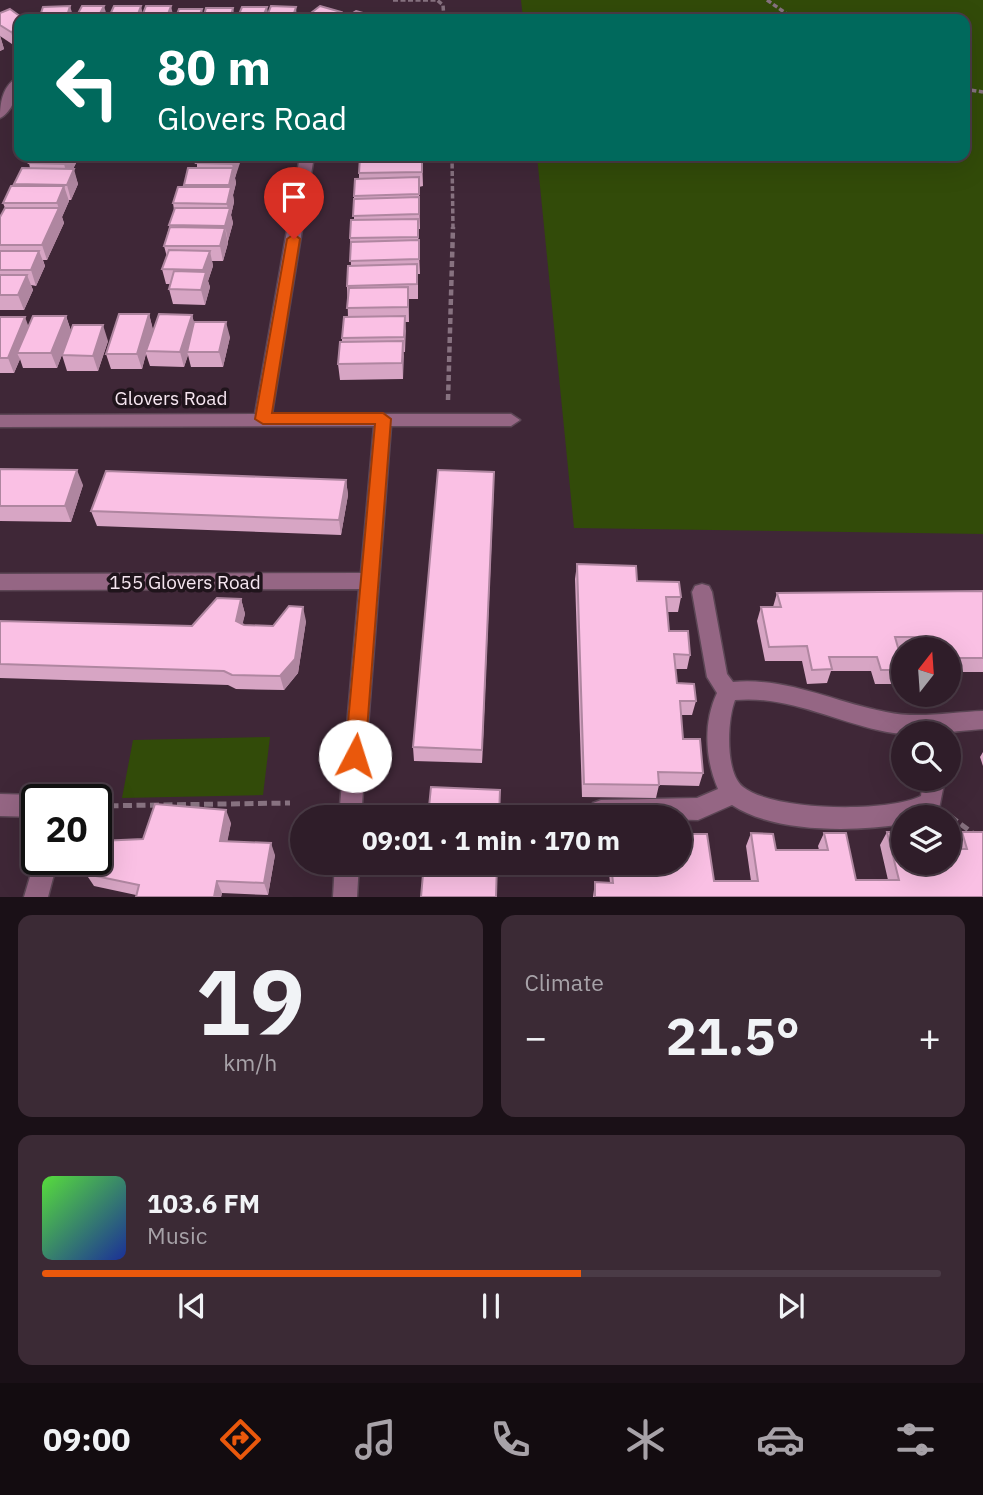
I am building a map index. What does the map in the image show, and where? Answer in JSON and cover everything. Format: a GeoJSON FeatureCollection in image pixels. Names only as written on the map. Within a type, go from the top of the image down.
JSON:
{"type":"FeatureCollection","features":[{"type":"Feature","properties":{"kind":"street"},"geometry":{"type":"LineString","coordinates":[[0,114],[14,86]]}},
{"type":"Feature","properties":{"kind":"street"},"geometry":{"type":"LineString","coordinates":[[263,419],[306,161]]}},
{"type":"Feature","properties":{"kind":"street"},"geometry":{"type":"LineString","coordinates":[[351,805],[383,419]]}},
{"type":"Feature","properties":{"kind":"street","name":"Glovers Road"},"geometry":{"type":"LineString","coordinates":[[0,421],[511,420]]}},
{"type":"Feature","properties":{"kind":"street","name":"155 Glovers Road"},"geometry":{"type":"LineString","coordinates":[[0,582],[370,581]]}},
{"type":"Feature","properties":{"kind":"street"},"geometry":{"type":"LineString","coordinates":[[702,592],[718,677],[728,692]]}},
{"type":"Feature","properties":{"kind":"street"},"geometry":{"type":"LineString","coordinates":[[728,692],[750,688],[781,693],[891,723]]}},
{"type":"Feature","properties":{"kind":"street"},"geometry":{"type":"LineString","coordinates":[[728,692],[719,711],[721,769],[733,794],[758,809],[793,815],[875,816],[908,813],[931,802],[932,791]]}},
{"type":"Feature","properties":{"kind":"street"},"geometry":{"type":"LineString","coordinates":[[961,724],[983,720]]}},
{"type":"Feature","properties":{"kind":"street"},"geometry":{"type":"LineString","coordinates":[[692,809],[733,794]]}},
{"type":"Feature","properties":{"kind":"street"},"geometry":{"type":"LineString","coordinates":[[0,805],[21,806]]}},
{"type":"Feature","properties":{"kind":"street"},"geometry":{"type":"LineString","coordinates":[[36,897],[42,875]]}},
{"type":"Feature","properties":{"kind":"street"},"geometry":{"type":"LineString","coordinates":[[345,897],[346,875]]}},
{"type":"Feature","properties":{"kind":"path"},"geometry":{"type":"LineString","coordinates":[[393,0],[437,0],[443,5],[444,14]]}},
{"type":"Feature","properties":{"kind":"path"},"geometry":{"type":"LineString","coordinates":[[767,0],[787,14]]}},
{"type":"Feature","properties":{"kind":"path"},"geometry":{"type":"LineString","coordinates":[[447,420],[454,202],[452,161]]}},
{"type":"Feature","properties":{"kind":"path"},"geometry":{"type":"LineString","coordinates":[[931,802],[983,841]]}},
{"type":"Feature","properties":{"kind":"path"},"geometry":{"type":"LineString","coordinates":[[112,806],[290,803]]}},
{"type":"Feature","properties":{"kind":"green space"},"geometry":{"type":"Polygon","coordinates":[[[521,0],[983,0],[983,534],[574,528],[537,161],[970,161],[970,14],[522,14],[521,0]]]}},
{"type":"Feature","properties":{"kind":"green space"},"geometry":{"type":"Polygon","coordinates":[[[270,737],[263,795],[122,798],[133,740],[270,737]]]}},
{"type":"Feature","properties":{"kind":"building"},"geometry":{"type":"Polygon","coordinates":[[[70,6],[68,14],[41,14],[43,7],[70,6]]]}},
{"type":"Feature","properties":{"kind":"building"},"geometry":{"type":"Polygon","coordinates":[[[82,6],[104,6],[100,14],[78,14],[82,6]]]}},
{"type":"Feature","properties":{"kind":"building"},"geometry":{"type":"Polygon","coordinates":[[[114,6],[141,6],[138,14],[110,14],[114,6]]]}},
{"type":"Feature","properties":{"kind":"building"},"geometry":{"type":"Polygon","coordinates":[[[146,6],[171,6],[168,14],[143,14],[146,6]]]}},
{"type":"Feature","properties":{"kind":"building"},"geometry":{"type":"Polygon","coordinates":[[[271,6],[296,7],[294,14],[268,14],[271,6]]]}},
{"type":"Feature","properties":{"kind":"building"},"geometry":{"type":"Polygon","coordinates":[[[320,6],[341,12],[338,14],[310,14],[320,6]]]}},
{"type":"Feature","properties":{"kind":"building"},"geometry":{"type":"Polygon","coordinates":[[[242,7],[267,7],[264,14],[239,14],[242,7]]]}},
{"type":"Feature","properties":{"kind":"building"},"geometry":{"type":"Polygon","coordinates":[[[206,8],[233,8],[231,14],[204,14],[206,8]]]}},
{"type":"Feature","properties":{"kind":"building"},"geometry":{"type":"Polygon","coordinates":[[[10,9],[17,14],[14,14],[14,31],[11,32],[0,25],[0,13],[10,9]]]}},
{"type":"Feature","properties":{"kind":"building"},"geometry":{"type":"Polygon","coordinates":[[[179,9],[202,9],[200,14],[177,14],[179,9]]]}},
{"type":"Feature","properties":{"kind":"building"},"geometry":{"type":"Polygon","coordinates":[[[30,161],[66,161],[64,164],[29,163],[30,161]]]}},
{"type":"Feature","properties":{"kind":"building"},"geometry":{"type":"Polygon","coordinates":[[[197,161],[233,161],[232,164],[196,163],[197,161]]]}},
{"type":"Feature","properties":{"kind":"building"},"geometry":{"type":"Polygon","coordinates":[[[360,161],[422,161],[422,172],[359,173],[360,161]]]}},
{"type":"Feature","properties":{"kind":"building"},"geometry":{"type":"Polygon","coordinates":[[[22,168],[74,169],[67,185],[14,184],[22,168]]]}},
{"type":"Feature","properties":{"kind":"building"},"geometry":{"type":"Polygon","coordinates":[[[188,168],[233,168],[229,185],[184,185],[188,168]]]}},
{"type":"Feature","properties":{"kind":"building"},"geometry":{"type":"Polygon","coordinates":[[[419,177],[419,194],[354,196],[355,179],[419,177]]]}},
{"type":"Feature","properties":{"kind":"building"},"geometry":{"type":"Polygon","coordinates":[[[11,186],[64,186],[57,203],[3,203],[11,186]]]}},
{"type":"Feature","properties":{"kind":"building"},"geometry":{"type":"Polygon","coordinates":[[[178,187],[231,187],[227,204],[173,203],[178,187]]]}},
{"type":"Feature","properties":{"kind":"building"},"geometry":{"type":"Polygon","coordinates":[[[419,197],[419,214],[353,216],[354,199],[419,197]]]}},
{"type":"Feature","properties":{"kind":"building"},"geometry":{"type":"Polygon","coordinates":[[[5,208],[59,208],[42,245],[0,245],[0,217],[5,208]]]}},
{"type":"Feature","properties":{"kind":"building"},"geometry":{"type":"Polygon","coordinates":[[[175,208],[230,208],[225,226],[169,225],[175,208]]]}},
{"type":"Feature","properties":{"kind":"building"},"geometry":{"type":"Polygon","coordinates":[[[418,219],[418,237],[350,238],[351,220],[418,219]]]}},
{"type":"Feature","properties":{"kind":"building"},"geometry":{"type":"Polygon","coordinates":[[[170,227],[225,228],[220,246],[164,246],[170,227]]]}},
{"type":"Feature","properties":{"kind":"building"},"geometry":{"type":"Polygon","coordinates":[[[419,240],[419,259],[350,261],[351,242],[419,240]]]}},
{"type":"Feature","properties":{"kind":"building"},"geometry":{"type":"Polygon","coordinates":[[[169,250],[210,251],[203,270],[162,269],[169,250]]]}},
{"type":"Feature","properties":{"kind":"building"},"geometry":{"type":"Polygon","coordinates":[[[0,251],[39,251],[31,270],[0,270],[0,251]]]}},
{"type":"Feature","properties":{"kind":"building"},"geometry":{"type":"Polygon","coordinates":[[[417,264],[417,284],[347,286],[348,266],[417,264]]]}},
{"type":"Feature","properties":{"kind":"building"},"geometry":{"type":"Polygon","coordinates":[[[174,271],[206,272],[201,290],[169,289],[174,271]]]}},
{"type":"Feature","properties":{"kind":"building"},"geometry":{"type":"Polygon","coordinates":[[[0,275],[27,275],[18,295],[0,295],[0,275]]]}},
{"type":"Feature","properties":{"kind":"building"},"geometry":{"type":"Polygon","coordinates":[[[408,287],[408,307],[347,308],[349,288],[408,287]]]}},
{"type":"Feature","properties":{"kind":"building"},"geometry":{"type":"Polygon","coordinates":[[[119,314],[149,314],[137,354],[106,354],[119,314]]]}},
{"type":"Feature","properties":{"kind":"building"},"geometry":{"type":"Polygon","coordinates":[[[159,314],[192,315],[180,352],[146,351],[159,314]]]}},
{"type":"Feature","properties":{"kind":"building"},"geometry":{"type":"Polygon","coordinates":[[[33,316],[66,316],[51,353],[17,353],[33,316]]]}},
{"type":"Feature","properties":{"kind":"building"},"geometry":{"type":"Polygon","coordinates":[[[405,316],[404,337],[342,338],[344,317],[405,316]]]}},
{"type":"Feature","properties":{"kind":"building"},"geometry":{"type":"Polygon","coordinates":[[[0,317],[25,317],[8,358],[0,358],[0,317]]]}},
{"type":"Feature","properties":{"kind":"building"},"geometry":{"type":"Polygon","coordinates":[[[194,322],[226,322],[219,352],[187,352],[194,322]]]}},
{"type":"Feature","properties":{"kind":"building"},"geometry":{"type":"Polygon","coordinates":[[[73,325],[103,325],[93,356],[62,355],[73,325]]]}},
{"type":"Feature","properties":{"kind":"building"},"geometry":{"type":"Polygon","coordinates":[[[403,341],[402,363],[338,364],[340,342],[403,341]]]}},
{"type":"Feature","properties":{"kind":"building"},"geometry":{"type":"Polygon","coordinates":[[[0,469],[77,470],[65,506],[0,506],[0,469]]]}},
{"type":"Feature","properties":{"kind":"building"},"geometry":{"type":"Polygon","coordinates":[[[438,470],[494,472],[482,750],[413,747],[438,470]]]}},
{"type":"Feature","properties":{"kind":"building"},"geometry":{"type":"Polygon","coordinates":[[[106,471],[346,480],[339,520],[91,511],[106,471]]]}},
{"type":"Feature","properties":{"kind":"building"},"geometry":{"type":"Polygon","coordinates":[[[577,564],[636,566],[637,581],[679,582],[681,597],[666,597],[669,631],[688,631],[690,655],[674,654],[677,683],[694,684],[696,701],[680,701],[683,739],[700,739],[703,773],[658,772],[659,785],[584,784],[577,564]]]}},
{"type":"Feature","properties":{"kind":"building"},"geometry":{"type":"Polygon","coordinates":[[[983,591],[983,658],[961,658],[961,637],[891,637],[891,670],[881,670],[877,657],[829,657],[832,669],[812,670],[807,646],[769,647],[761,607],[781,607],[777,593],[983,591]]]}},
{"type":"Feature","properties":{"kind":"building"},"geometry":{"type":"Polygon","coordinates":[[[217,598],[241,599],[236,621],[244,625],[273,626],[289,606],[303,607],[295,659],[280,676],[232,675],[224,671],[0,664],[0,621],[192,626],[217,598]]]}},
{"type":"Feature","properties":{"kind":"building"},"geometry":{"type":"Polygon","coordinates":[[[431,787],[500,790],[499,805],[429,805],[431,787]]]}},
{"type":"Feature","properties":{"kind":"building"},"geometry":{"type":"Polygon","coordinates":[[[155,804],[226,810],[220,841],[271,843],[264,883],[217,881],[214,897],[136,897],[139,885],[91,875],[112,875],[112,840],[143,839],[155,804]]]}},
{"type":"Feature","properties":{"kind":"building"},"geometry":{"type":"Polygon","coordinates":[[[887,832],[891,832],[891,848],[887,832]]]}},
{"type":"Feature","properties":{"kind":"building"},"geometry":{"type":"Polygon","coordinates":[[[962,832],[983,832],[983,897],[595,897],[595,882],[613,883],[612,875],[692,875],[692,834],[707,834],[714,881],[758,881],[751,833],[773,834],[776,850],[828,850],[824,833],[846,833],[856,880],[899,880],[898,875],[961,875],[961,849],[967,849],[962,832]]]}},
{"type":"Feature","properties":{"kind":"building"},"geometry":{"type":"Polygon","coordinates":[[[423,875],[497,875],[496,897],[421,897],[423,875]]]}},
{"type":"Feature","properties":{"kind":"route"},"geometry":{"type":"LineString","coordinates":[[294,239],[263,419],[383,419],[355,756]]}}]}
